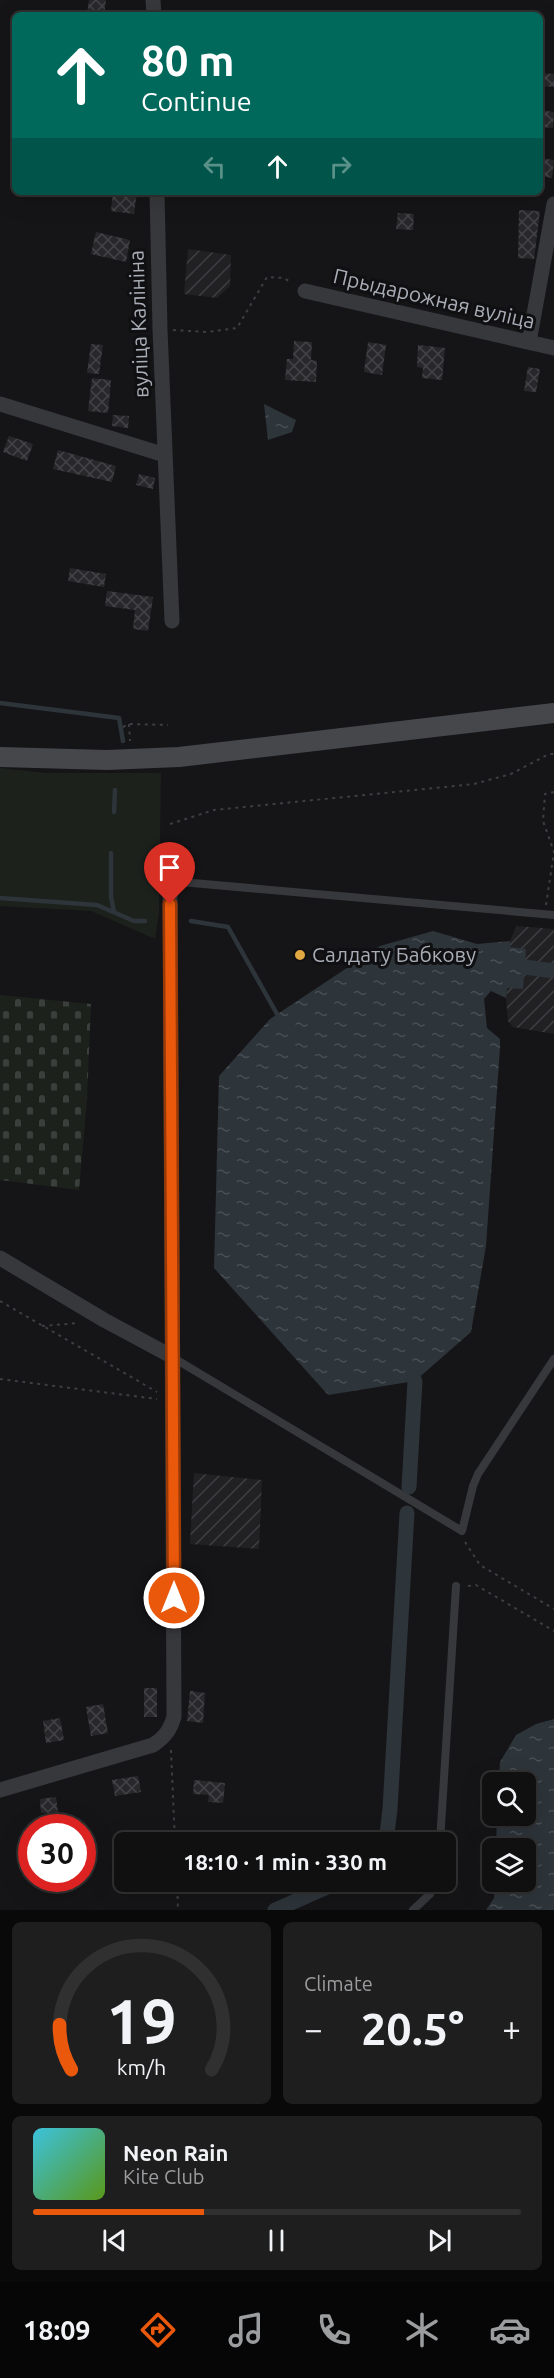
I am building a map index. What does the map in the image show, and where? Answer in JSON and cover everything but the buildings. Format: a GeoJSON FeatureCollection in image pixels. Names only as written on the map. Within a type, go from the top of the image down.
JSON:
{"type":"FeatureCollection","features":[{"type":"Feature","properties":{"kind":"main road"},"geometry":{"type":"LineString","coordinates":[[0,757],[106,760],[179,757],[554,713]]}},
{"type":"Feature","properties":{"kind":"street","name":"вуліца Калініна"},"geometry":{"type":"LineString","coordinates":[[157,195],[172,621]]}},
{"type":"Feature","properties":{"kind":"street"},"geometry":{"type":"LineString","coordinates":[[529,342],[554,204]]}},
{"type":"Feature","properties":{"kind":"street","name":"Прыдарожная вуліца"},"geometry":{"type":"LineString","coordinates":[[305,291],[554,348]]}},
{"type":"Feature","properties":{"kind":"street"},"geometry":{"type":"LineString","coordinates":[[0,404],[165,455]]}},
{"type":"Feature","properties":{"kind":"street"},"geometry":{"type":"LineString","coordinates":[[0,1790],[153,1745],[170,1730],[174,1717],[170,880]]}},
{"type":"Feature","properties":{"kind":"street"},"geometry":{"type":"LineString","coordinates":[[0,1258],[104,1320],[171,1356]]}},
{"type":"Feature","properties":{"kind":"lane"},"geometry":{"type":"LineString","coordinates":[[170,880],[554,915]]}},
{"type":"Feature","properties":{"kind":"lane"},"geometry":{"type":"LineString","coordinates":[[171,1356],[462,1531],[472,1486],[478,1474],[554,1359]]}},
{"type":"Feature","properties":{"kind":"lane"},"geometry":{"type":"LineString","coordinates":[[441,1832],[456,1586]]}},
{"type":"Feature","properties":{"kind":"lane"},"geometry":{"type":"LineString","coordinates":[[413,1910],[431,1892]]}},
{"type":"Feature","properties":{"kind":"path"},"geometry":{"type":"LineString","coordinates":[[160,329],[207,332],[237,328],[267,277],[284,278],[305,291]]}},
{"type":"Feature","properties":{"kind":"path"},"geometry":{"type":"LineString","coordinates":[[123,727],[129,724],[168,725]]}},
{"type":"Feature","properties":{"kind":"path"},"geometry":{"type":"LineString","coordinates":[[129,724],[130,737]]}},
{"type":"Feature","properties":{"kind":"path"},"geometry":{"type":"LineString","coordinates":[[170,824],[214,810],[474,784],[511,774],[549,754],[554,754]]}},
{"type":"Feature","properties":{"kind":"path"},"geometry":{"type":"LineString","coordinates":[[544,914],[554,852],[543,821],[545,794],[554,792]]}},
{"type":"Feature","properties":{"kind":"path"},"geometry":{"type":"LineString","coordinates":[[0,1301],[172,1401]]}},
{"type":"Feature","properties":{"kind":"path"},"geometry":{"type":"LineString","coordinates":[[42,1326],[104,1320]]}},
{"type":"Feature","properties":{"kind":"path"},"geometry":{"type":"LineString","coordinates":[[0,1379],[172,1401]]}},
{"type":"Feature","properties":{"kind":"path"},"geometry":{"type":"LineString","coordinates":[[462,1531],[462,1537],[480,1565],[554,1609]]}},
{"type":"Feature","properties":{"kind":"path"},"geometry":{"type":"LineString","coordinates":[[456,1586],[476,1585],[554,1631]]}},
{"type":"Feature","properties":{"kind":"path"},"geometry":{"type":"LineString","coordinates":[[170,1730],[175,1832]]}},
{"type":"Feature","properties":{"kind":"path"},"geometry":{"type":"LineString","coordinates":[[177,1892],[178,1910]]}},
{"type":"Feature","properties":{"kind":"shaded area"},"geometry":{"type":"Polygon","coordinates":[[[188,249],[231,255],[230,286],[217,298],[184,294],[188,249]]]}},
{"type":"Feature","properties":{"kind":"shaded area"},"geometry":{"type":"Polygon","coordinates":[[[516,926],[554,929],[554,1034],[513,1027],[508,1021],[506,998],[510,941],[516,926]]]}},
{"type":"Feature","properties":{"kind":"shaded area"},"geometry":{"type":"Polygon","coordinates":[[[194,1473],[262,1480],[259,1549],[190,1544],[194,1473]]]}},
{"type":"Feature","properties":{"kind":"green space"},"geometry":{"type":"Polygon","coordinates":[[[0,768],[47,773],[161,773],[159,912],[155,939],[91,911],[0,906],[0,768]]]}},
{"type":"Feature","properties":{"kind":"green space"},"geometry":{"type":"Polygon","coordinates":[[[0,995],[91,1004],[87,1100],[79,1190],[0,1180],[0,995]]]}},
{"type":"Feature","properties":{"kind":"water"},"geometry":{"type":"Polygon","coordinates":[[[264,404],[296,420],[292,432],[268,440],[264,404]]]}},
{"type":"Feature","properties":{"kind":"water"},"geometry":{"type":"Polygon","coordinates":[[[433,931],[477,944],[510,941],[510,947],[526,949],[523,989],[507,988],[506,998],[491,991],[484,999],[487,1028],[500,1039],[500,1048],[486,1246],[471,1332],[415,1381],[328,1395],[214,1268],[219,1076],[270,1019],[380,946],[433,931]]]}},
{"type":"Feature","properties":{"kind":"water"},"geometry":{"type":"Polygon","coordinates":[[[554,1719],[554,1910],[486,1910],[494,1898],[494,1892],[536,1892],[536,1838],[496,1838],[497,1826],[536,1826],[536,1772],[500,1772],[500,1762],[516,1735],[536,1724],[554,1719]]]}},
{"type":"Feature","properties":{"kind":"waterway"},"geometry":{"type":"LineString","coordinates":[[0,703],[119,718],[123,741]]}},
{"type":"Feature","properties":{"kind":"waterway"},"geometry":{"type":"LineString","coordinates":[[114,812],[115,790]]}},
{"type":"Feature","properties":{"kind":"waterway"},"geometry":{"type":"LineString","coordinates":[[111,853],[111,897],[114,912]]}},
{"type":"Feature","properties":{"kind":"waterway"},"geometry":{"type":"LineString","coordinates":[[0,898],[97,905],[134,921],[145,921]]}},
{"type":"Feature","properties":{"kind":"waterway"},"geometry":{"type":"LineString","coordinates":[[191,921],[228,927],[277,1014]]}},
{"type":"Feature","properties":{"kind":"waterway"},"geometry":{"type":"LineString","coordinates":[[525,967],[554,971]]}},
{"type":"Feature","properties":{"kind":"waterway"},"geometry":{"type":"LineString","coordinates":[[409,1487],[415,1381]]}},
{"type":"Feature","properties":{"kind":"waterway"},"geometry":{"type":"LineString","coordinates":[[387,1832],[407,1513]]}},
{"type":"Feature","properties":{"kind":"waterway"},"geometry":{"type":"LineString","coordinates":[[275,1910],[316,1892]]}},
{"type":"Feature","properties":{"kind":"place","name":"Салдату Бабкову"},"geometry":{"type":"Point","coordinates":[300,955]}},
{"type":"Feature","properties":{"kind":"route"},"geometry":{"type":"LineString","coordinates":[[170,904],[174,1598]]}}]}
